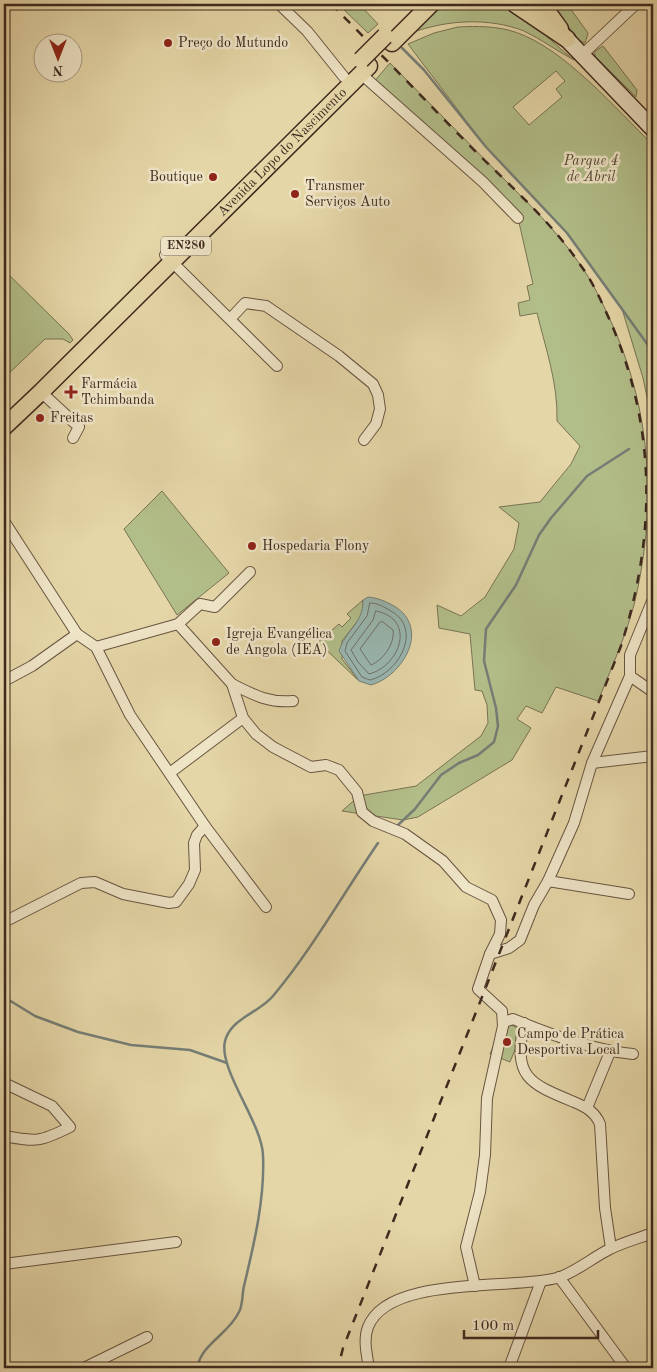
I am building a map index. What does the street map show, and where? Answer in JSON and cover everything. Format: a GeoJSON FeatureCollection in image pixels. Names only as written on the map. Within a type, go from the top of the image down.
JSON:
{"type":"FeatureCollection","features":[{"type":"Feature","properties":{"kind":"main road"},"geometry":{"type":"LineString","coordinates":[[514,4],[566,39]]}},
{"type":"Feature","properties":{"kind":"main road","name":"Avenida Lopo do Nascimento"},"geometry":{"type":"LineString","coordinates":[[4,414],[168,259],[388,40],[427,5]]}},
{"type":"Feature","properties":{"kind":"main road"},"geometry":{"type":"LineString","coordinates":[[536,6],[653,129]]}},
{"type":"Feature","properties":{"kind":"main road","name":"Avenida Lopo do Nascimento"},"geometry":{"type":"LineString","coordinates":[[4,427],[41,392],[344,77],[363,66]]}},
{"type":"Feature","properties":{"kind":"street"},"geometry":{"type":"LineString","coordinates":[[279,4],[307,31],[344,77]]}},
{"type":"Feature","properties":{"kind":"street"},"geometry":{"type":"LineString","coordinates":[[582,55],[636,4]]}},
{"type":"Feature","properties":{"kind":"street"},"geometry":{"type":"LineString","coordinates":[[363,66],[518,218]]}},
{"type":"Feature","properties":{"kind":"street"},"geometry":{"type":"LineString","coordinates":[[168,259],[231,318],[277,366]]}},
{"type":"Feature","properties":{"kind":"street"},"geometry":{"type":"LineString","coordinates":[[231,318],[245,304],[266,306],[339,356],[373,384],[378,395],[380,410],[376,424],[364,440]]}},
{"type":"Feature","properties":{"kind":"street"},"geometry":{"type":"LineString","coordinates":[[41,392],[79,427],[73,438]]}},
{"type":"Feature","properties":{"kind":"street"},"geometry":{"type":"LineString","coordinates":[[4,521],[77,634],[96,647],[130,715],[171,772],[205,826],[266,907]]}},
{"type":"Feature","properties":{"kind":"street"},"geometry":{"type":"LineString","coordinates":[[96,647],[178,624],[200,604],[215,607],[250,572]]}},
{"type":"Feature","properties":{"kind":"street"},"geometry":{"type":"LineString","coordinates":[[490,954],[509,948],[520,940],[534,905],[548,881],[574,823],[592,763],[630,676],[630,655],[653,600]]}},
{"type":"Feature","properties":{"kind":"street"},"geometry":{"type":"LineString","coordinates":[[178,624],[232,684],[244,718],[264,741],[311,768],[326,765],[339,770],[357,792],[362,812],[373,821],[405,834],[442,861],[466,887],[492,900],[501,920],[500,934],[490,954],[478,989],[502,1011],[503,1026],[487,1098],[486,1155],[466,1247],[475,1286]]}},
{"type":"Feature","properties":{"kind":"street"},"geometry":{"type":"LineString","coordinates":[[4,681],[32,666],[77,634]]}},
{"type":"Feature","properties":{"kind":"street"},"geometry":{"type":"LineString","coordinates":[[630,676],[653,692]]}},
{"type":"Feature","properties":{"kind":"street"},"geometry":{"type":"LineString","coordinates":[[232,684],[275,703],[293,701]]}},
{"type":"Feature","properties":{"kind":"street"},"geometry":{"type":"LineString","coordinates":[[171,772],[244,718]]}},
{"type":"Feature","properties":{"kind":"street"},"geometry":{"type":"LineString","coordinates":[[592,763],[653,756]]}},
{"type":"Feature","properties":{"kind":"street"},"geometry":{"type":"LineString","coordinates":[[4,922],[81,883],[95,882],[109,886],[123,894],[169,903],[176,902],[189,884],[195,870],[196,856],[194,843],[197,835],[205,826]]}},
{"type":"Feature","properties":{"kind":"street"},"geometry":{"type":"LineString","coordinates":[[548,881],[629,894]]}},
{"type":"Feature","properties":{"kind":"street"},"geometry":{"type":"LineString","coordinates":[[503,1026],[504,1022],[513,1018],[553,1036],[610,1052],[633,1054]]}},
{"type":"Feature","properties":{"kind":"street"},"geometry":{"type":"LineString","coordinates":[[524,1023],[519,1048],[522,1066],[532,1082],[543,1089],[586,1108],[597,1116],[600,1124],[602,1175],[611,1248]]}},
{"type":"Feature","properties":{"kind":"street"},"geometry":{"type":"LineString","coordinates":[[586,1108],[610,1052]]}},
{"type":"Feature","properties":{"kind":"street"},"geometry":{"type":"LineString","coordinates":[[4,1083],[52,1106],[70,1127],[45,1139],[30,1140],[4,1136]]}},
{"type":"Feature","properties":{"kind":"street"},"geometry":{"type":"LineString","coordinates":[[369,1368],[365,1343],[368,1327],[376,1313],[388,1304],[410,1295],[445,1288],[541,1281],[559,1277],[611,1248],[653,1233]]}},
{"type":"Feature","properties":{"kind":"street"},"geometry":{"type":"LineString","coordinates":[[4,1264],[176,1242]]}},
{"type":"Feature","properties":{"kind":"street"},"geometry":{"type":"LineString","coordinates":[[559,1277],[626,1368]]}},
{"type":"Feature","properties":{"kind":"street"},"geometry":{"type":"LineString","coordinates":[[509,1368],[541,1281]]}},
{"type":"Feature","properties":{"kind":"street"},"geometry":{"type":"LineString","coordinates":[[84,1368],[147,1337]]}},
{"type":"Feature","properties":{"kind":"green space"},"geometry":{"type":"Polygon","coordinates":[[[478,3],[503,7],[536,27],[574,60],[524,31],[496,24],[482,22],[453,23],[438,25],[411,33],[435,11],[457,4],[478,3]]]}},
{"type":"Feature","properties":{"kind":"green space"},"geometry":{"type":"Polygon","coordinates":[[[338,4],[359,4],[378,24],[368,33],[338,4]]]}},
{"type":"Feature","properties":{"kind":"green space"},"geometry":{"type":"Polygon","coordinates":[[[550,4],[567,4],[588,33],[585,43],[579,40],[550,4]]]}},
{"type":"Feature","properties":{"kind":"green space","name":"Parque 4 de Abril"},"geometry":{"type":"Polygon","coordinates":[[[458,27],[487,27],[508,30],[533,40],[552,51],[570,65],[653,145],[653,425],[643,378],[622,309],[567,233],[486,147],[408,44],[434,33],[458,27]],[[556,71],[513,107],[529,125],[562,97],[556,89],[565,81],[556,71]]]}},
{"type":"Feature","properties":{"kind":"green space"},"geometry":{"type":"Polygon","coordinates":[[[603,46],[637,90],[636,97],[595,56],[594,52],[603,46]]]}},
{"type":"Feature","properties":{"kind":"green space"},"geometry":{"type":"Polygon","coordinates":[[[390,63],[542,218],[570,251],[589,278],[613,326],[636,394],[643,428],[648,498],[646,534],[634,605],[598,701],[556,687],[542,713],[526,706],[517,719],[531,728],[512,760],[418,817],[403,820],[342,811],[359,796],[416,786],[481,736],[488,723],[487,705],[482,691],[475,690],[470,634],[439,628],[437,605],[461,616],[485,597],[514,549],[519,523],[499,507],[540,502],[571,464],[580,446],[557,421],[556,393],[537,313],[520,316],[518,303],[530,300],[527,286],[533,284],[518,218],[372,84],[390,63]]]}},
{"type":"Feature","properties":{"kind":"green space"},"geometry":{"type":"Polygon","coordinates":[[[4,270],[73,340],[70,343],[63,339],[45,339],[4,378],[4,270]]]}},
{"type":"Feature","properties":{"kind":"green space"},"geometry":{"type":"Polygon","coordinates":[[[162,491],[229,573],[177,615],[124,529],[162,491]]]}},
{"type":"Feature","properties":{"kind":"green space"},"geometry":{"type":"Polygon","coordinates":[[[363,600],[363,614],[342,641],[342,659],[359,681],[318,642],[339,624],[342,627],[351,618],[347,614],[363,600]]]}},
{"type":"Feature","properties":{"kind":"green space","name":"Campo de Prática Desportiva Local"},"geometry":{"type":"Polygon","coordinates":[[[504,1022],[523,1030],[510,1062],[490,1054],[504,1022]]]}},
{"type":"Feature","properties":{"kind":"water"},"geometry":{"type":"Polygon","coordinates":[[[368,597],[394,606],[405,615],[411,626],[408,650],[402,662],[383,680],[371,685],[359,681],[339,651],[360,615],[363,600],[368,597]]]}},
{"type":"Feature","properties":{"kind":"waterway"},"geometry":{"type":"LineString","coordinates":[[402,48],[424,70],[486,147],[567,233],[653,352]]}},
{"type":"Feature","properties":{"kind":"waterway"},"geometry":{"type":"LineString","coordinates":[[398,825],[415,809],[441,775],[459,763],[478,755],[494,742],[498,726],[496,708],[484,661],[486,629],[516,585],[539,535],[551,518],[587,476],[629,449]]}},
{"type":"Feature","properties":{"kind":"waterway"},"geometry":{"type":"LineString","coordinates":[[197,1368],[204,1352],[234,1320],[240,1309],[258,1221],[262,1188],[263,1155],[261,1142],[228,1066],[225,1041],[233,1027],[267,1002],[288,978],[378,843]]}},
{"type":"Feature","properties":{"kind":"waterway"},"geometry":{"type":"LineString","coordinates":[[4,997],[35,1016],[78,1032],[131,1045],[190,1050],[227,1063]]}},
{"type":"Feature","properties":{"kind":"railway"},"geometry":{"type":"LineString","coordinates":[[331,4],[541,216],[555,231],[584,271],[594,287],[614,330],[628,370],[638,409],[644,448],[646,487],[645,527],[640,566],[621,646],[343,1348],[338,1368]]}},
{"type":"Feature","properties":{"kind":"place","name":"Preço do Mutundo"},"geometry":{"type":"Point","coordinates":[168,43]}},
{"type":"Feature","properties":{"kind":"place","name":"Boutique"},"geometry":{"type":"Point","coordinates":[213,177]}},
{"type":"Feature","properties":{"kind":"place","name":"Transmer Serviços Auto"},"geometry":{"type":"Point","coordinates":[295,194]}},
{"type":"Feature","properties":{"kind":"place","name":"Farmácia Tchimbanda"},"geometry":{"type":"Point","coordinates":[71,392]}},
{"type":"Feature","properties":{"kind":"place","name":"Freitas"},"geometry":{"type":"Point","coordinates":[40,418]}},
{"type":"Feature","properties":{"kind":"place","name":"Hospedaria Flony"},"geometry":{"type":"Point","coordinates":[252,546]}},
{"type":"Feature","properties":{"kind":"place","name":"Igreja Evangélica de Angola (IEA)"},"geometry":{"type":"Point","coordinates":[216,642]}},
{"type":"Feature","properties":{"kind":"place","name":"Campo de Prática Desportiva Local"},"geometry":{"type":"Point","coordinates":[507,1042]}}]}
